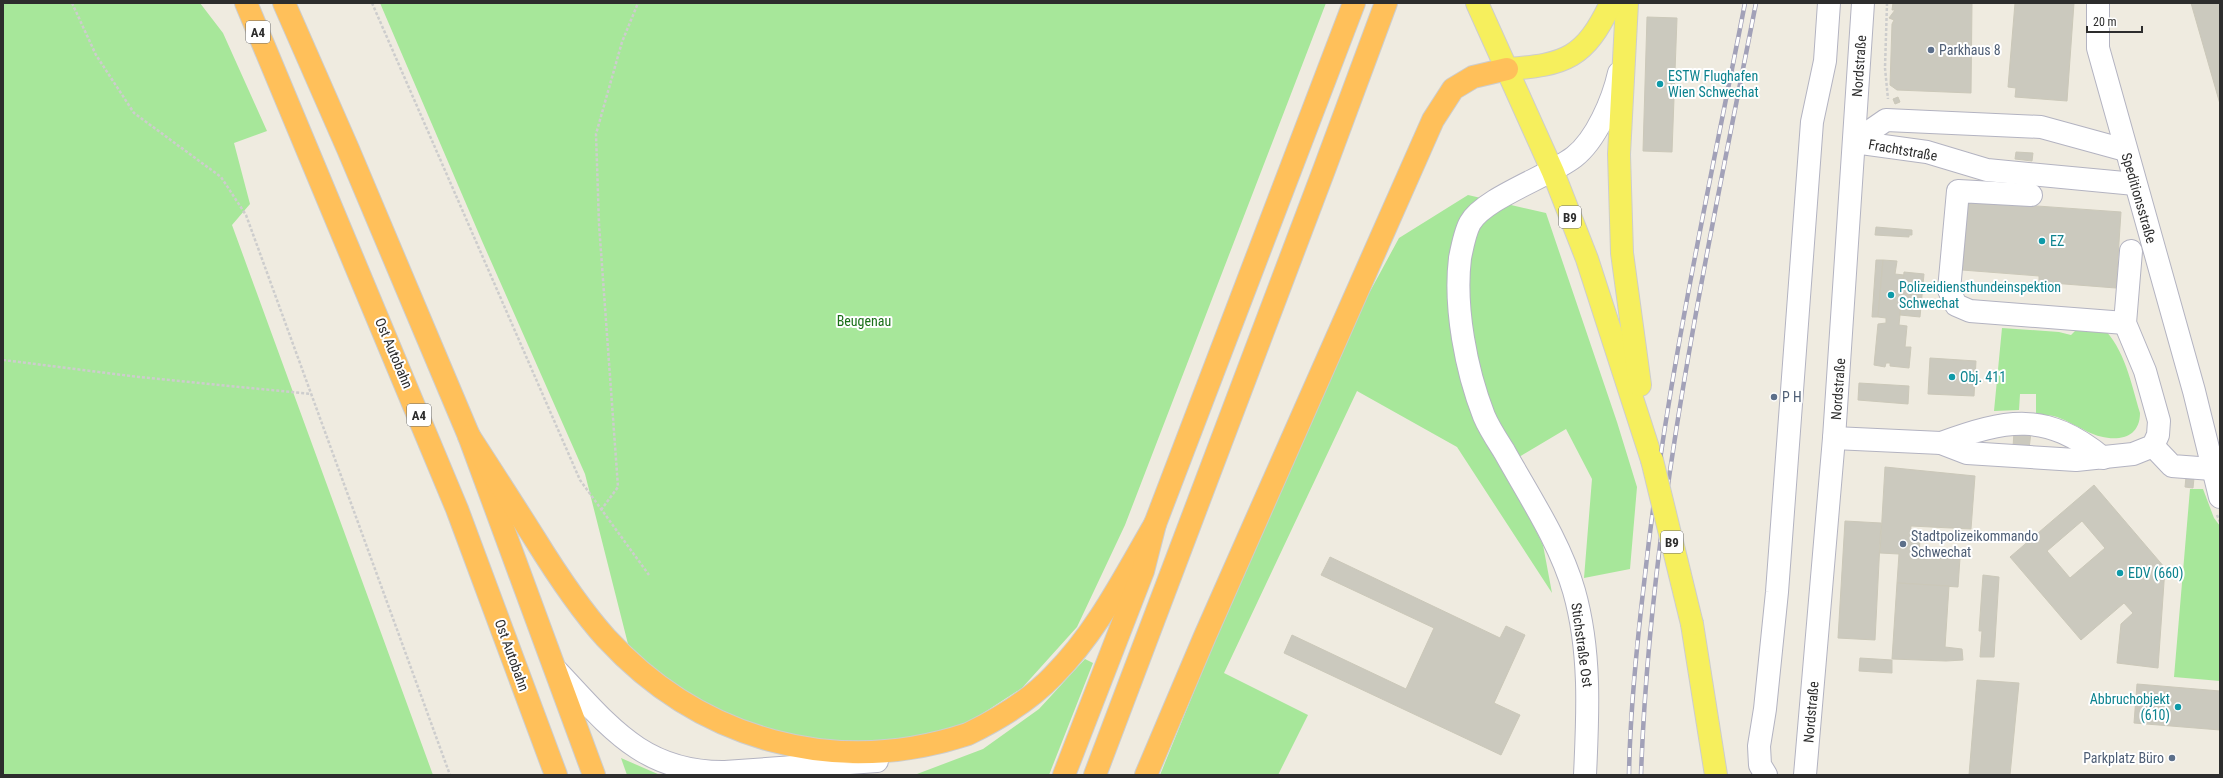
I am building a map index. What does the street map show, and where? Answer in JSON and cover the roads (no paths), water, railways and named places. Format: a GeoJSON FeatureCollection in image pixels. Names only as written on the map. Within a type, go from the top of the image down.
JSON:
{"type":"FeatureCollection","features":[{"type":"Feature","properties":{"kind":"highway","name":"Ost Autobahn"},"geometry":{"type":"LineString","coordinates":[[246,3],[458,509],[556,775]]}},
{"type":"Feature","properties":{"kind":"highway","name":"A4"},"geometry":{"type":"LineString","coordinates":[[284,3],[348,149],[469,436],[557,671],[594,775]]}},
{"type":"Feature","properties":{"kind":"highway"},"geometry":{"type":"LineString","coordinates":[[1064,775],[1143,571],[1154,524],[1354,3]]}},
{"type":"Feature","properties":{"kind":"highway"},"geometry":{"type":"LineString","coordinates":[[1096,774],[1386,3]]}},
{"type":"Feature","properties":{"kind":"highway"},"geometry":{"type":"LineString","coordinates":[[1146,775],[1205,636],[1433,120],[1452,88],[1472,77],[1507,69]]}},
{"type":"Feature","properties":{"kind":"highway"},"geometry":{"type":"LineString","coordinates":[[469,436],[575,599],[605,637],[641,672],[680,704],[728,732],[767,748],[813,758],[877,761],[917,754],[946,745],[982,728],[1024,701],[1052,677],[1082,644],[1112,600],[1154,524]]}},
{"type":"Feature","properties":{"kind":"main road","name":"B9"},"geometry":{"type":"LineString","coordinates":[[1477,3],[1553,172],[1587,260],[1624,368],[1652,460],[1692,624],[1716,775]]}},
{"type":"Feature","properties":{"kind":"main road"},"geometry":{"type":"LineString","coordinates":[[1507,69],[1535,67],[1560,62],[1581,50],[1599,28],[1611,3]]}},
{"type":"Feature","properties":{"kind":"main road"},"geometry":{"type":"LineString","coordinates":[[1627,3],[1627,43],[1619,154],[1622,253],[1630,318],[1652,460]]}},
{"type":"Feature","properties":{"kind":"street"},"geometry":{"type":"LineString","coordinates":[[1766,775],[1760,765],[1759,746],[1765,709],[1777,592],[1812,122],[1825,60],[1829,3]]}},
{"type":"Feature","properties":{"kind":"street","name":"Nordstraße"},"geometry":{"type":"LineString","coordinates":[[1805,775],[1834,438],[1863,3]]}},
{"type":"Feature","properties":{"kind":"street","name":"Speditionsstraße"},"geometry":{"type":"LineString","coordinates":[[2098,3],[2098,48],[2125,150],[2194,391],[2212,470],[2220,497]]}},
{"type":"Feature","properties":{"kind":"street","name":"Stichstraße Ost"},"geometry":{"type":"LineString","coordinates":[[1585,775],[1589,697],[1584,639],[1574,590],[1553,540],[1485,416],[1467,360],[1460,309],[1460,258],[1470,224],[1481,211],[1496,200],[1553,172],[1577,156],[1602,122],[1615,92],[1627,43]]}},
{"type":"Feature","properties":{"kind":"street","name":"Frachtstraße"},"geometry":{"type":"LineString","coordinates":[[1854,142],[1886,120],[1893,120],[2041,127],[2125,150]]}},
{"type":"Feature","properties":{"kind":"street","name":"Frachtstraße"},"geometry":{"type":"LineString","coordinates":[[1854,142],[1927,152],[1987,170],[2135,184]]}},
{"type":"Feature","properties":{"kind":"street"},"geometry":{"type":"LineString","coordinates":[[2031,195],[1958,191],[1949,290],[1956,304],[1970,312],[2125,323]]}},
{"type":"Feature","properties":{"kind":"street"},"geometry":{"type":"LineString","coordinates":[[1834,438],[1941,443],[1967,454],[2076,460],[2133,454],[2153,446],[2158,435],[2159,421],[2145,371],[2125,323],[2131,251]]}},
{"type":"Feature","properties":{"kind":"street","name":"Speditionsstraße"},"geometry":{"type":"LineString","coordinates":[[2194,391],[2220,448]]}},
{"type":"Feature","properties":{"kind":"street"},"geometry":{"type":"LineString","coordinates":[[1941,443],[1972,432],[2020,422],[2063,432],[2084,442],[2103,458]]}},
{"type":"Feature","properties":{"kind":"street"},"geometry":{"type":"LineString","coordinates":[[2153,446],[2172,466],[2212,470]]}},
{"type":"Feature","properties":{"kind":"street"},"geometry":{"type":"LineString","coordinates":[[557,671],[638,750],[667,764],[706,772],[725,772],[877,761]]}},
{"type":"Feature","properties":{"kind":"railway"},"geometry":{"type":"LineString","coordinates":[[1629,775],[1632,700],[1642,600],[1664,431],[1689,288],[1745,3]]}},
{"type":"Feature","properties":{"kind":"railway"},"geometry":{"type":"LineString","coordinates":[[1641,775],[1646,677],[1668,484],[1700,291],[1756,3]]}},
{"type":"Feature","properties":{"kind":"place","name":"Parkhaus 8"},"geometry":{"type":"Point","coordinates":[1931,50]}},
{"type":"Feature","properties":{"kind":"place","name":"ESTW Flughafen Wien Schwechat"},"geometry":{"type":"Point","coordinates":[1660,84]}},
{"type":"Feature","properties":{"kind":"place","name":"EZ"},"geometry":{"type":"Point","coordinates":[2042,241]}},
{"type":"Feature","properties":{"kind":"place","name":"Polizeidiensthundeinspektion Schwechat"},"geometry":{"type":"Point","coordinates":[1891,295]}},
{"type":"Feature","properties":{"kind":"place","name":"Obj. 411"},"geometry":{"type":"Point","coordinates":[1952,377]}},
{"type":"Feature","properties":{"kind":"place","name":"P H"},"geometry":{"type":"Point","coordinates":[1774,397]}},
{"type":"Feature","properties":{"kind":"place","name":"Stadtpolizeikommando Schwechat"},"geometry":{"type":"Point","coordinates":[1903,544]}},
{"type":"Feature","properties":{"kind":"place","name":"EDV (660)"},"geometry":{"type":"Point","coordinates":[2120,573]}},
{"type":"Feature","properties":{"kind":"place","name":"Abbruchobjekt (610)"},"geometry":{"type":"Point","coordinates":[2178,707]}},
{"type":"Feature","properties":{"kind":"place","name":"Parkplatz Büro"},"geometry":{"type":"Point","coordinates":[2172,758]}},
{"type":"Feature","properties":{"kind":"park label","name":"Beugenau"},"geometry":{"type":"Point","coordinates":[864,321]}}]}
